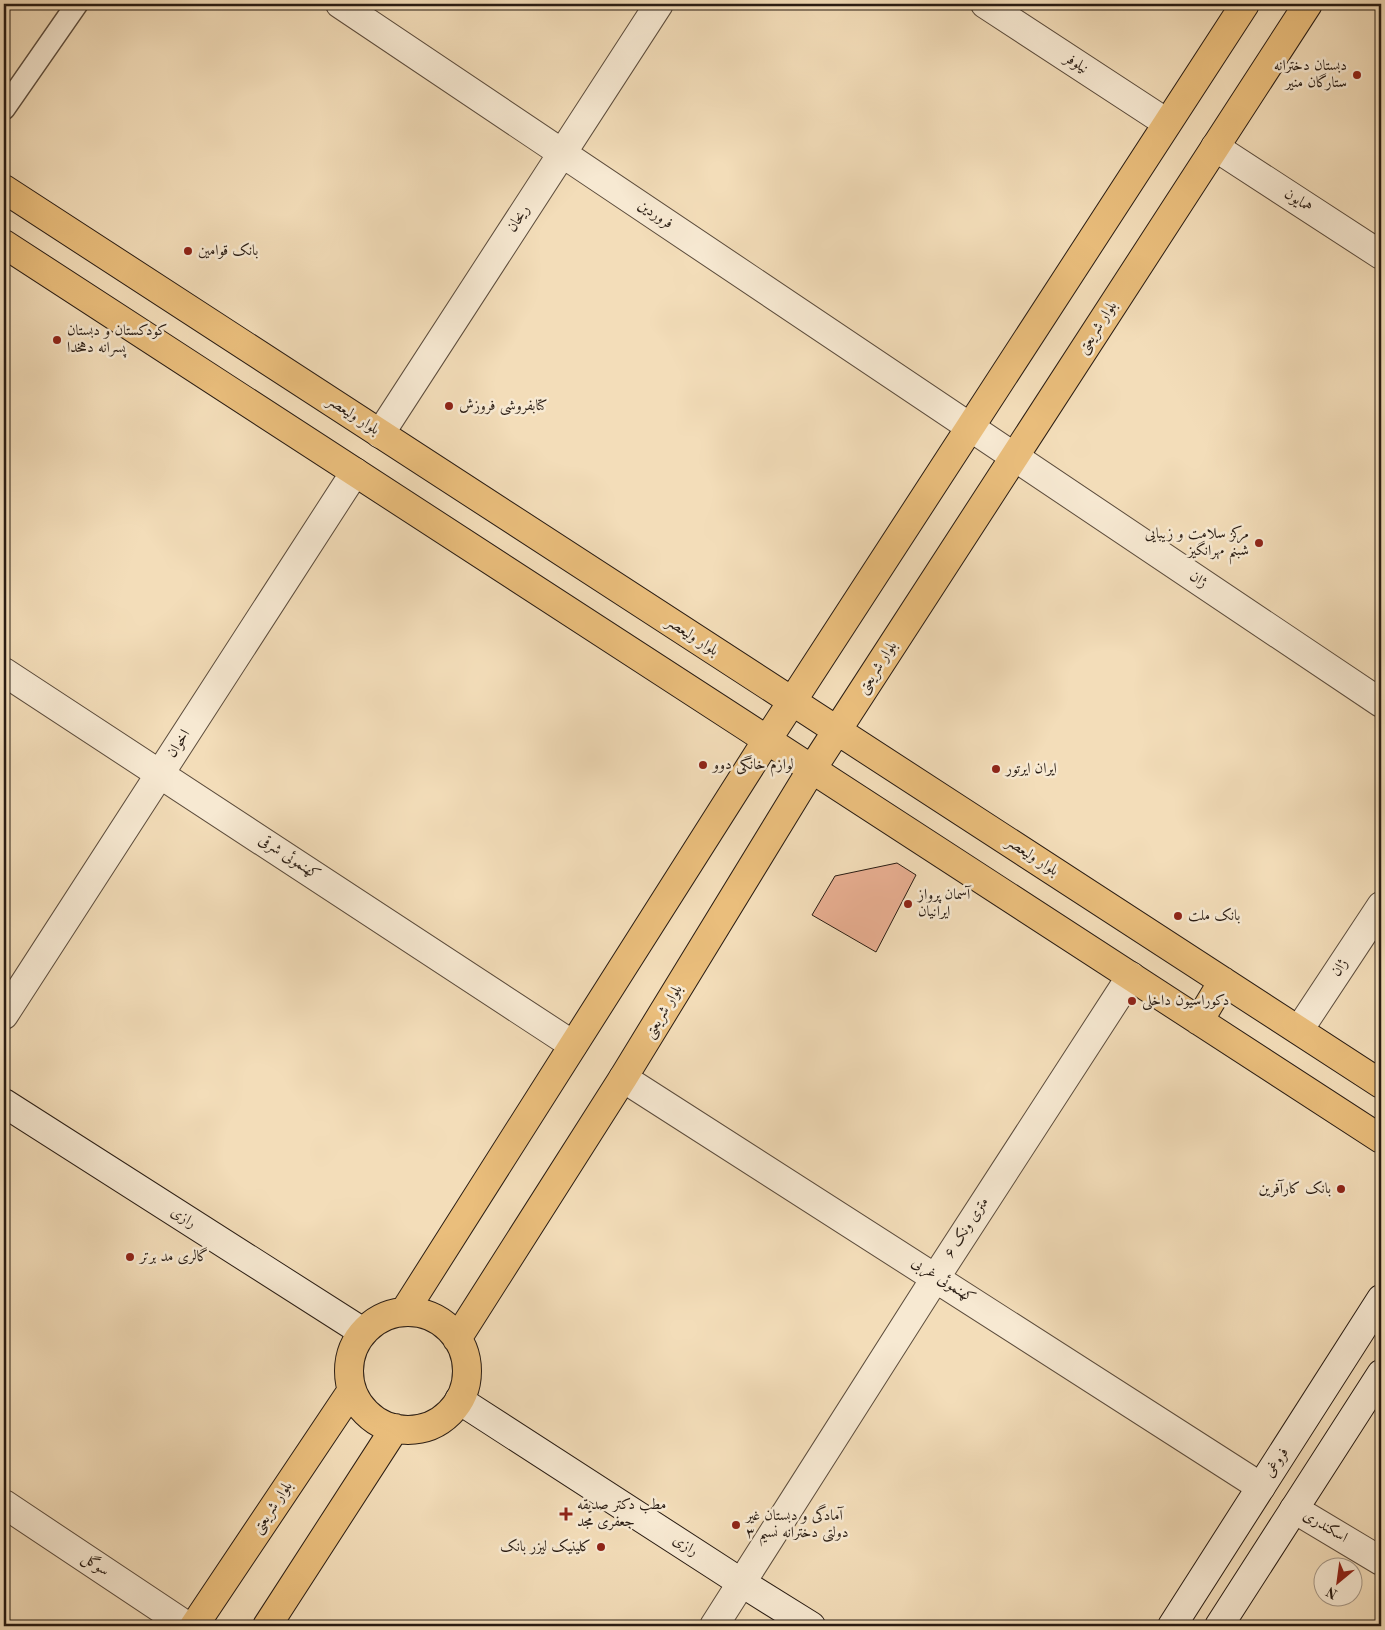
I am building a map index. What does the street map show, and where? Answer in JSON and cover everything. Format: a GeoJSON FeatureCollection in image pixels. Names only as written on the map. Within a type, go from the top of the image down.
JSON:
{"type":"FeatureCollection","features":[{"type":"Feature","properties":{"kind":"main road"},"geometry":{"type":"LineString","coordinates":[[404,1312],[767,740],[1245,4]]}},
{"type":"Feature","properties":{"kind":"main road","name":"بلوار شریعتى"},"geometry":{"type":"LineString","coordinates":[[457,1339],[623,1078],[812,769],[1308,4]]}},
{"type":"Feature","properties":{"kind":"main road","name":"بلوار ولیعصر"},"geometry":{"type":"LineString","coordinates":[[4,189],[1381,1084]]}},
{"type":"Feature","properties":{"kind":"main road"},"geometry":{"type":"LineString","coordinates":[[4,244],[1381,1139]]}},
{"type":"Feature","properties":{"kind":"main road"},"geometry":{"type":"LineString","coordinates":[[1199,1021],[1223,982]]}},
{"type":"Feature","properties":{"kind":"main road"},"geometry":{"type":"LineString","coordinates":[[404,1312],[420,1313],[435,1318],[448,1328],[457,1339],[464,1354],[467,1370],[465,1385],[459,1400],[450,1412],[438,1421],[425,1427],[410,1430],[395,1428],[381,1423],[368,1415],[359,1404],[352,1390],[348,1375],[354,1345],[363,1332],[389,1314],[404,1312]]}},
{"type":"Feature","properties":{"kind":"main road","name":"بلوار شریعتى"},"geometry":{"type":"LineString","coordinates":[[194,1626],[352,1390]]}},
{"type":"Feature","properties":{"kind":"main road"},"geometry":{"type":"LineString","coordinates":[[267,1626],[395,1428]]}},
{"type":"Feature","properties":{"kind":"street"},"geometry":{"type":"LineString","coordinates":[[4,109],[77,4]]}},
{"type":"Feature","properties":{"kind":"street","name":"فروردین"},"geometry":{"type":"LineString","coordinates":[[340,4],[1015,457]]}},
{"type":"Feature","properties":{"kind":"street","name":"ریحان"},"geometry":{"type":"LineString","coordinates":[[380,434],[659,4]]}},
{"type":"Feature","properties":{"kind":"street","name":"نیلوفر"},"geometry":{"type":"LineString","coordinates":[[985,4],[1167,123]]}},
{"type":"Feature","properties":{"kind":"street","name":"همایون"},"geometry":{"type":"LineString","coordinates":[[1215,147],[1381,255]]}},
{"type":"Feature","properties":{"kind":"street","name":"ژان"},"geometry":{"type":"LineString","coordinates":[[1015,457],[1381,703]]}},
{"type":"Feature","properties":{"kind":"street","name":"اخوان"},"geometry":{"type":"LineString","coordinates":[[4,1015],[354,472]]}},
{"type":"Feature","properties":{"kind":"street","name":"کهنموئی شرقی"},"geometry":{"type":"LineString","coordinates":[[4,672],[573,1046]]}},
{"type":"Feature","properties":{"kind":"street","name":"ژان"},"geometry":{"type":"LineString","coordinates":[[1299,1030],[1381,906]]}},
{"type":"Feature","properties":{"kind":"street","name":"۶ متری ونک"},"geometry":{"type":"LineString","coordinates":[[714,1626],[936,1277],[1132,976]]}},
{"type":"Feature","properties":{"kind":"street","name":"کهنموئی غربی"},"geometry":{"type":"LineString","coordinates":[[623,1078],[1261,1487]]}},
{"type":"Feature","properties":{"kind":"street","name":"رازی"},"geometry":{"type":"LineString","coordinates":[[4,1103],[363,1332]]}},
{"type":"Feature","properties":{"kind":"street","name":"فروغى"},"geometry":{"type":"LineString","coordinates":[[1172,1626],[1381,1300]]}},
{"type":"Feature","properties":{"kind":"street"},"geometry":{"type":"LineString","coordinates":[[1219,1626],[1381,1374]]}},
{"type":"Feature","properties":{"kind":"street","name":"رازی"},"geometry":{"type":"LineString","coordinates":[[459,1400],[811,1626]]}},
{"type":"Feature","properties":{"kind":"street","name":"سوگل"},"geometry":{"type":"LineString","coordinates":[[4,1504],[187,1626]]}},
{"type":"Feature","properties":{"kind":"street","name":"اسکندری"},"geometry":{"type":"LineString","coordinates":[[1294,1509],[1381,1561]]}},
{"type":"Feature","properties":{"kind":"building"},"geometry":{"type":"Polygon","coordinates":[[[897,863],[916,875],[876,952],[812,915],[835,876],[897,863]]]}},
{"type":"Feature","properties":{"kind":"place","name":"دبستان دخترانه ستارگان منیر"},"geometry":{"type":"Point","coordinates":[1357,75]}},
{"type":"Feature","properties":{"kind":"place","name":"بانک قوامین"},"geometry":{"type":"Point","coordinates":[188,251]}},
{"type":"Feature","properties":{"kind":"place","name":"کودکستان و دبستان پسرانه دهخدا"},"geometry":{"type":"Point","coordinates":[57,340]}},
{"type":"Feature","properties":{"kind":"place","name":"کتابفروشی فروزش"},"geometry":{"type":"Point","coordinates":[449,406]}},
{"type":"Feature","properties":{"kind":"place","name":"مرکز سلامت و زیبایی شبنم مهرانگیز"},"geometry":{"type":"Point","coordinates":[1259,543]}},
{"type":"Feature","properties":{"kind":"place","name":"لوازم خانگی دوو"},"geometry":{"type":"Point","coordinates":[703,765]}},
{"type":"Feature","properties":{"kind":"place","name":"ایران ایرتور"},"geometry":{"type":"Point","coordinates":[996,769]}},
{"type":"Feature","properties":{"kind":"place","name":"آسمان پرواز ایرانیان"},"geometry":{"type":"Point","coordinates":[908,904]}},
{"type":"Feature","properties":{"kind":"place","name":"بانک ملت"},"geometry":{"type":"Point","coordinates":[1178,916]}},
{"type":"Feature","properties":{"kind":"place","name":"دکوراسیون داخلی"},"geometry":{"type":"Point","coordinates":[1132,1001]}},
{"type":"Feature","properties":{"kind":"place","name":"بانک کارآفرین"},"geometry":{"type":"Point","coordinates":[1341,1189]}},
{"type":"Feature","properties":{"kind":"place","name":"گالری مد برتر"},"geometry":{"type":"Point","coordinates":[130,1257]}},
{"type":"Feature","properties":{"kind":"place","name":"مطب دکتر صدیقه جعفری مجد"},"geometry":{"type":"Point","coordinates":[566,1514]}},
{"type":"Feature","properties":{"kind":"place","name":"آمادگی و دبستان غیر دولتی دخترانه نسیم ۳"},"geometry":{"type":"Point","coordinates":[736,1525]}},
{"type":"Feature","properties":{"kind":"place","name":"کلینیک لیزر بانک"},"geometry":{"type":"Point","coordinates":[601,1547]}}]}
